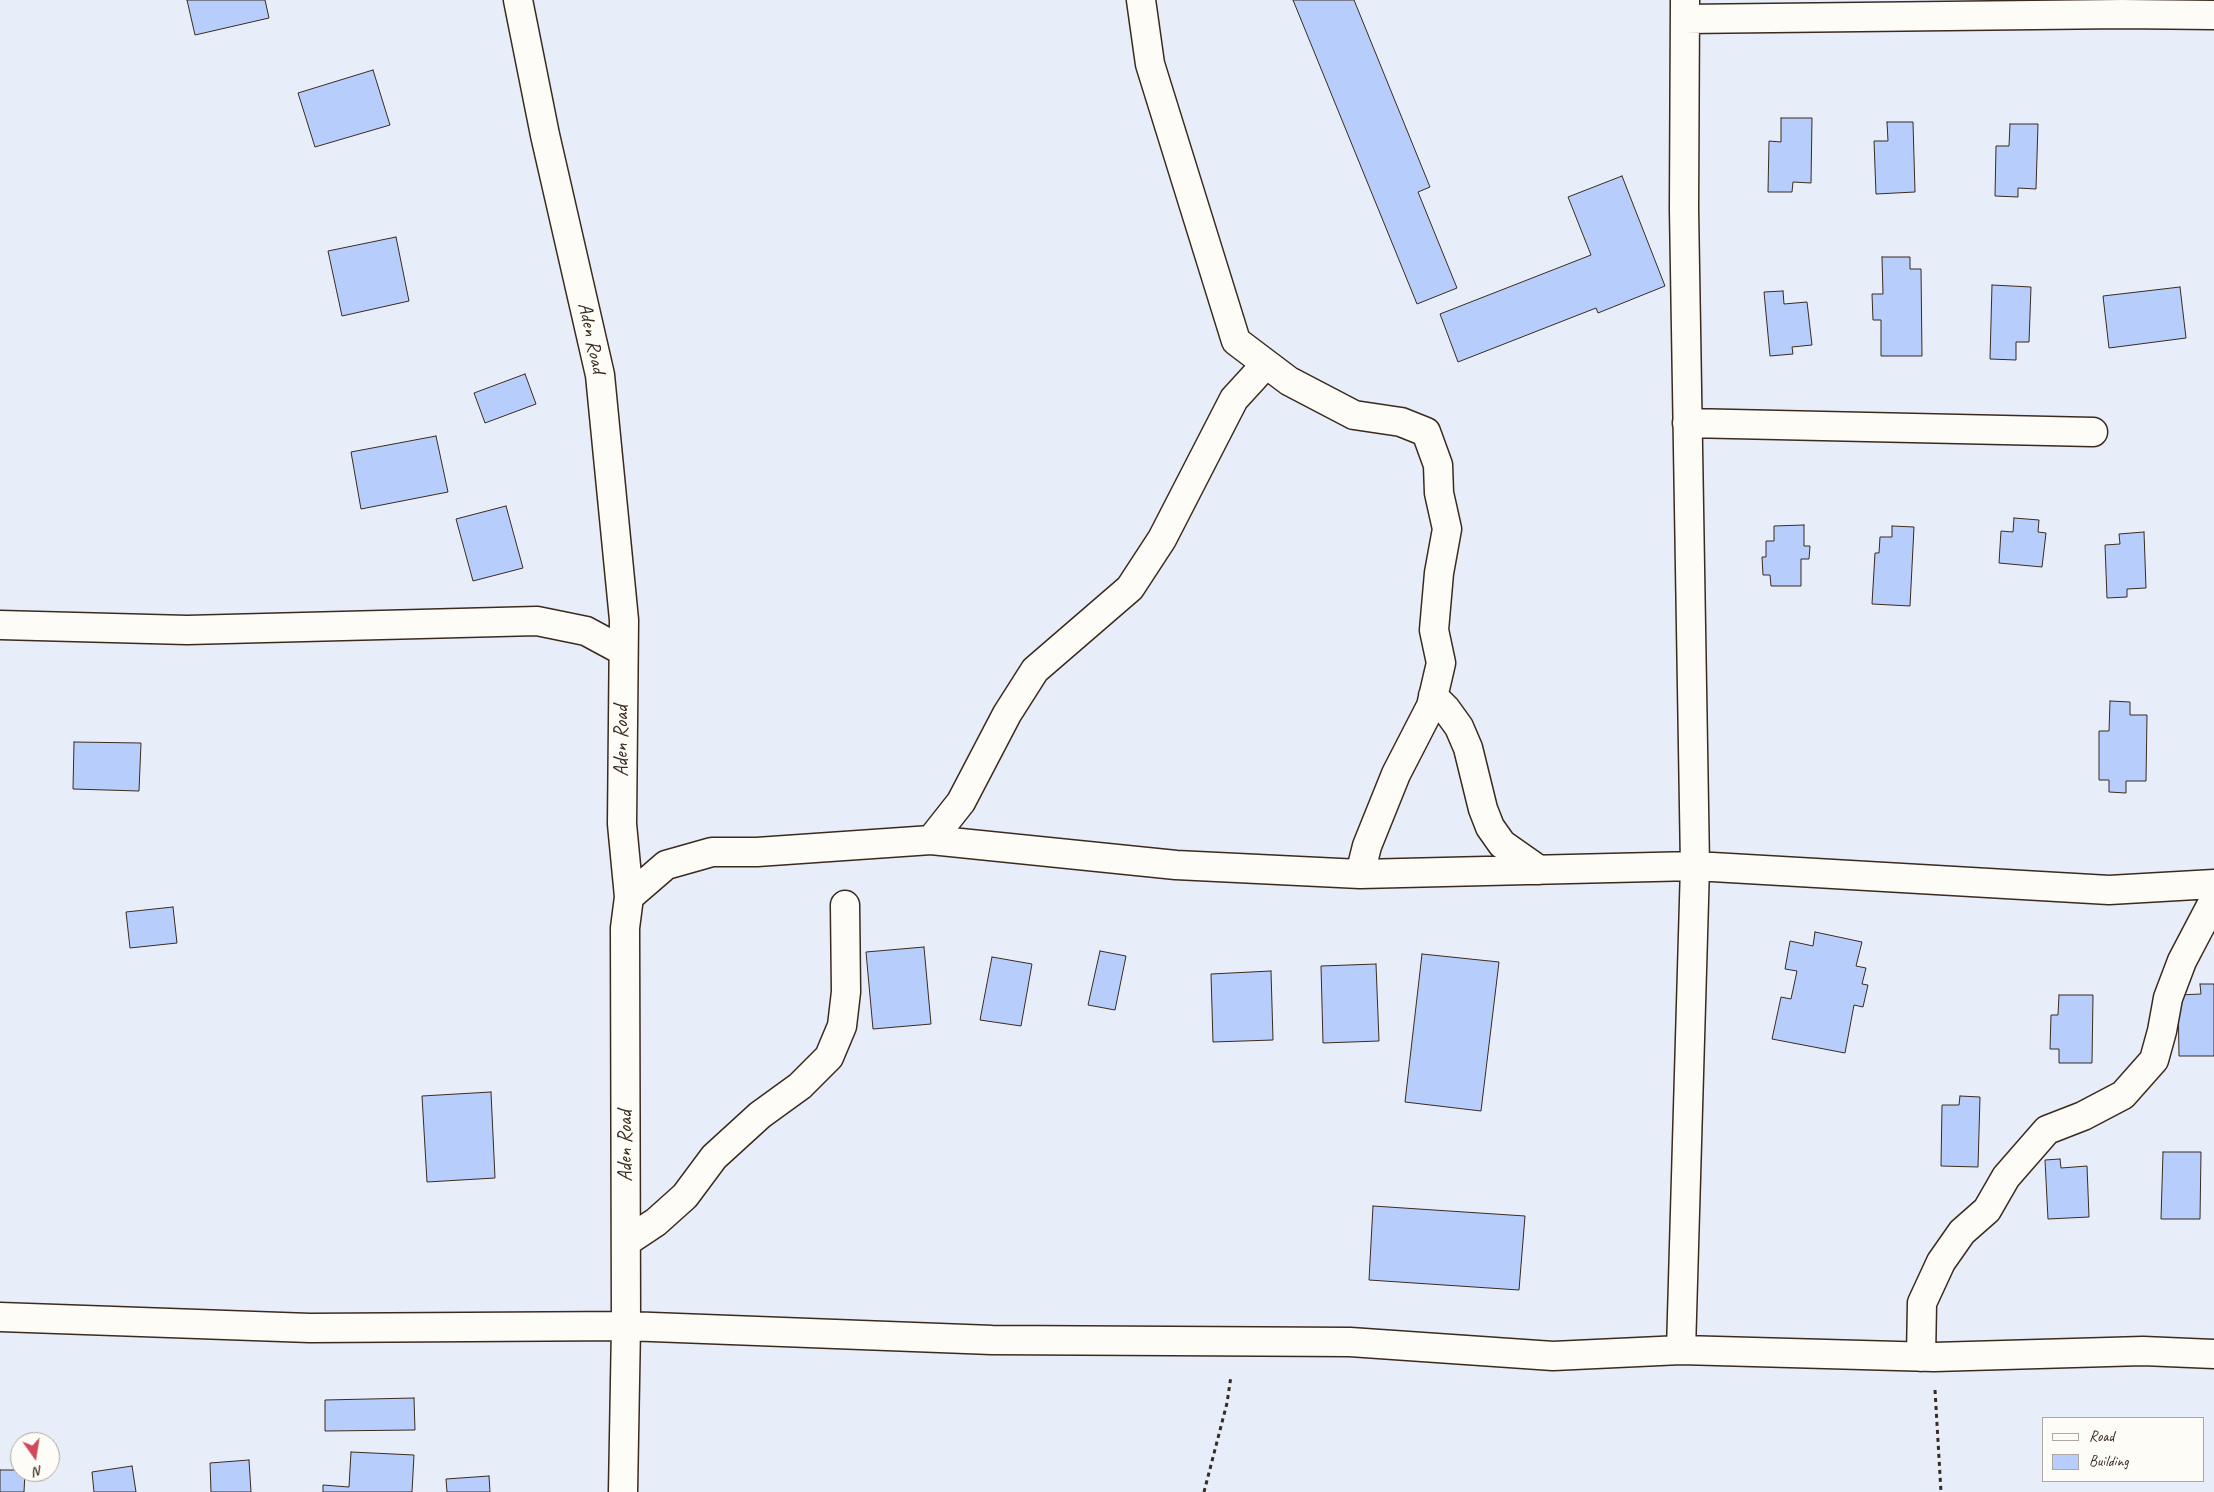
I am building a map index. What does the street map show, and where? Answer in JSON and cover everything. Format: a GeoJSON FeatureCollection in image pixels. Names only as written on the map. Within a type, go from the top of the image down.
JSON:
{"type":"FeatureCollection","features":[{"type":"Feature","properties":{"kind":"street","name":"Aden Road"},"geometry":{"type":"LineString","coordinates":[[518,0],[545,135],[600,375],[624,620],[622,824],[629,897],[625,928],[626,1326],[623,1492]]}},
{"type":"Feature","properties":{"kind":"street"},"geometry":{"type":"LineString","coordinates":[[1141,0],[1150,64],[1236,341],[1289,381],[1354,416],[1401,422],[1426,432],[1438,465],[1439,494],[1446,529],[1438,573],[1434,630],[1441,663],[1434,696],[1420,729],[1396,774],[1367,846],[1360,874]]}},
{"type":"Feature","properties":{"kind":"street"},"geometry":{"type":"LineString","coordinates":[[1681,1350],[1695,866],[1684,209],[1685,9],[2214,16]]}},
{"type":"Feature","properties":{"kind":"street"},"geometry":{"type":"LineString","coordinates":[[931,840],[961,802],[1007,714],[1035,670],[1130,588],[1162,539],[1234,399],[1266,364]]}},
{"type":"Feature","properties":{"kind":"street"},"geometry":{"type":"LineString","coordinates":[[1687,423],[2093,432]]}},
{"type":"Feature","properties":{"kind":"street"},"geometry":{"type":"LineString","coordinates":[[0,625],[187,630],[537,621],[586,631],[623,651]]}},
{"type":"Feature","properties":{"kind":"street"},"geometry":{"type":"LineString","coordinates":[[1434,696],[1446,709],[1458,727],[1468,748],[1483,809],[1490,827],[1502,844],[1539,870]]}},
{"type":"Feature","properties":{"kind":"street"},"geometry":{"type":"LineString","coordinates":[[629,897],[666,865],[712,852],[757,852],[931,840],[1176,865],[1360,874],[1695,866],[2109,890],[2214,884]]}},
{"type":"Feature","properties":{"kind":"street"},"geometry":{"type":"LineString","coordinates":[[1928,1357],[1922,1303],[1940,1262],[1962,1232],[1987,1210],[2006,1177],[2047,1130],[2083,1116],[2123,1095],[2154,1060],[2168,998],[2182,961],[2214,900]]}},
{"type":"Feature","properties":{"kind":"street"},"geometry":{"type":"LineString","coordinates":[[626,1242],[656,1222],[685,1196],[714,1158],[760,1115],[800,1086],[828,1057],[842,1026],[846,992],[845,906]]}},
{"type":"Feature","properties":{"kind":"street"},"geometry":{"type":"LineString","coordinates":[[0,1318],[310,1328],[626,1326],[992,1340],[1350,1342],[1553,1356],[1681,1350],[1928,1357],[2143,1351],[2214,1354]]}},
{"type":"Feature","properties":{"kind":"path"},"geometry":{"type":"LineString","coordinates":[[1204,1492],[1227,1403],[1236,1341]]}},
{"type":"Feature","properties":{"kind":"path"},"geometry":{"type":"LineString","coordinates":[[1928,1357],[1941,1492]]}},
{"type":"Feature","properties":{"kind":"building"},"geometry":{"type":"Polygon","coordinates":[[[187,0],[265,0],[269,18],[195,35],[187,0]]]}},
{"type":"Feature","properties":{"kind":"building"},"geometry":{"type":"Polygon","coordinates":[[[1293,0],[1354,0],[1430,187],[1418,192],[1457,288],[1417,304],[1293,0]]]}},
{"type":"Feature","properties":{"kind":"building"},"geometry":{"type":"Polygon","coordinates":[[[373,70],[390,125],[315,147],[298,93],[373,70]]]}},
{"type":"Feature","properties":{"kind":"building"},"geometry":{"type":"Polygon","coordinates":[[[1781,118],[1812,118],[1811,183],[1793,182],[1792,192],[1768,192],[1769,141],[1781,142],[1781,118]]]}},
{"type":"Feature","properties":{"kind":"building"},"geometry":{"type":"Polygon","coordinates":[[[1887,122],[1913,122],[1915,192],[1876,194],[1874,141],[1888,141],[1887,122]]]}},
{"type":"Feature","properties":{"kind":"building"},"geometry":{"type":"Polygon","coordinates":[[[2010,124],[2038,124],[2036,189],[2018,188],[2018,197],[1995,196],[1996,146],[2009,146],[2010,124]]]}},
{"type":"Feature","properties":{"kind":"building"},"geometry":{"type":"Polygon","coordinates":[[[1622,176],[1665,286],[1598,313],[1596,308],[1458,362],[1440,314],[1591,255],[1568,197],[1622,176]]]}},
{"type":"Feature","properties":{"kind":"building"},"geometry":{"type":"Polygon","coordinates":[[[396,237],[409,301],[342,316],[328,251],[396,237]]]}},
{"type":"Feature","properties":{"kind":"building"},"geometry":{"type":"Polygon","coordinates":[[[1882,257],[1910,257],[1910,269],[1921,269],[1922,356],[1881,356],[1881,320],[1873,320],[1872,294],[1883,294],[1882,257]]]}},
{"type":"Feature","properties":{"kind":"building"},"geometry":{"type":"Polygon","coordinates":[[[1992,285],[2031,287],[2029,342],[2016,342],[2016,360],[1990,359],[1992,285]]]}},
{"type":"Feature","properties":{"kind":"building"},"geometry":{"type":"Polygon","coordinates":[[[2180,287],[2186,338],[2109,348],[2103,296],[2180,287]]]}},
{"type":"Feature","properties":{"kind":"building"},"geometry":{"type":"Polygon","coordinates":[[[1783,291],[1784,304],[1807,302],[1812,345],[1792,347],[1793,354],[1770,356],[1764,292],[1783,291]]]}},
{"type":"Feature","properties":{"kind":"building"},"geometry":{"type":"Polygon","coordinates":[[[525,374],[536,404],[485,423],[474,393],[525,374]]]}},
{"type":"Feature","properties":{"kind":"building"},"geometry":{"type":"Polygon","coordinates":[[[436,436],[448,492],[361,509],[351,452],[436,436]]]}},
{"type":"Feature","properties":{"kind":"building"},"geometry":{"type":"Polygon","coordinates":[[[506,506],[523,568],[473,581],[456,519],[506,506]]]}},
{"type":"Feature","properties":{"kind":"building"},"geometry":{"type":"Polygon","coordinates":[[[2014,518],[2039,520],[2038,532],[2046,533],[2042,567],[1999,563],[2001,531],[2013,532],[2014,518]]]}},
{"type":"Feature","properties":{"kind":"building"},"geometry":{"type":"Polygon","coordinates":[[[1804,525],[1804,546],[1810,546],[1809,559],[1801,559],[1801,586],[1771,586],[1770,575],[1763,575],[1762,557],[1766,557],[1766,541],[1774,541],[1774,526],[1804,525]]]}},
{"type":"Feature","properties":{"kind":"building"},"geometry":{"type":"Polygon","coordinates":[[[1892,526],[1914,527],[1910,606],[1872,604],[1875,553],[1879,553],[1880,537],[1892,537],[1892,526]]]}},
{"type":"Feature","properties":{"kind":"building"},"geometry":{"type":"Polygon","coordinates":[[[2144,532],[2146,588],[2127,589],[2127,597],[2107,598],[2105,545],[2120,544],[2119,534],[2144,532]]]}},
{"type":"Feature","properties":{"kind":"building"},"geometry":{"type":"Polygon","coordinates":[[[2110,701],[2130,702],[2130,715],[2147,715],[2146,781],[2126,781],[2126,793],[2109,792],[2109,780],[2099,780],[2099,731],[2109,731],[2110,701]]]}},
{"type":"Feature","properties":{"kind":"building"},"geometry":{"type":"Polygon","coordinates":[[[74,742],[141,743],[139,791],[73,789],[74,742]]]}},
{"type":"Feature","properties":{"kind":"building"},"geometry":{"type":"Polygon","coordinates":[[[173,907],[177,943],[130,948],[126,912],[173,907]]]}},
{"type":"Feature","properties":{"kind":"building"},"geometry":{"type":"Polygon","coordinates":[[[1815,932],[1862,942],[1856,966],[1866,968],[1862,984],[1868,985],[1863,1007],[1854,1005],[1845,1053],[1772,1039],[1781,997],[1791,999],[1797,971],[1785,969],[1790,941],[1813,946],[1815,932]]]}},
{"type":"Feature","properties":{"kind":"building"},"geometry":{"type":"Polygon","coordinates":[[[924,947],[931,1024],[873,1029],[866,952],[924,947]]]}},
{"type":"Feature","properties":{"kind":"building"},"geometry":{"type":"Polygon","coordinates":[[[1100,951],[1126,956],[1115,1010],[1088,1005],[1100,951]]]}},
{"type":"Feature","properties":{"kind":"building"},"geometry":{"type":"Polygon","coordinates":[[[1422,954],[1499,962],[1481,1111],[1405,1102],[1422,954]]]}},
{"type":"Feature","properties":{"kind":"building"},"geometry":{"type":"Polygon","coordinates":[[[992,957],[1032,964],[1021,1026],[980,1020],[992,957]]]}},
{"type":"Feature","properties":{"kind":"building"},"geometry":{"type":"Polygon","coordinates":[[[1376,964],[1379,1041],[1323,1043],[1321,966],[1376,964]]]}},
{"type":"Feature","properties":{"kind":"building"},"geometry":{"type":"Polygon","coordinates":[[[1271,971],[1273,1040],[1213,1042],[1211,974],[1271,971]]]}},
{"type":"Feature","properties":{"kind":"building"},"geometry":{"type":"Polygon","coordinates":[[[2200,984],[2214,984],[2214,1056],[2179,1056],[2178,995],[2201,994],[2200,984]]]}},
{"type":"Feature","properties":{"kind":"building"},"geometry":{"type":"Polygon","coordinates":[[[2059,995],[2093,995],[2092,1063],[2059,1063],[2059,1049],[2050,1049],[2051,1015],[2058,1015],[2059,995]]]}},
{"type":"Feature","properties":{"kind":"building"},"geometry":{"type":"Polygon","coordinates":[[[491,1092],[495,1178],[427,1182],[422,1096],[491,1092]]]}},
{"type":"Feature","properties":{"kind":"building"},"geometry":{"type":"Polygon","coordinates":[[[1960,1096],[1980,1097],[1978,1167],[1941,1166],[1942,1105],[1959,1105],[1960,1096]]]}},
{"type":"Feature","properties":{"kind":"building"},"geometry":{"type":"Polygon","coordinates":[[[2163,1152],[2201,1152],[2200,1219],[2161,1219],[2163,1152]]]}},
{"type":"Feature","properties":{"kind":"building"},"geometry":{"type":"Polygon","coordinates":[[[2060,1159],[2061,1168],[2087,1166],[2089,1217],[2048,1219],[2045,1160],[2060,1159]]]}},
{"type":"Feature","properties":{"kind":"building"},"geometry":{"type":"Polygon","coordinates":[[[1373,1206],[1525,1216],[1519,1290],[1369,1280],[1373,1206]]]}},
{"type":"Feature","properties":{"kind":"building"},"geometry":{"type":"Polygon","coordinates":[[[414,1398],[415,1430],[325,1431],[325,1400],[414,1398]]]}},
{"type":"Feature","properties":{"kind":"building"},"geometry":{"type":"Polygon","coordinates":[[[351,1452],[414,1455],[412,1492],[323,1492],[323,1485],[349,1487],[351,1452]]]}},
{"type":"Feature","properties":{"kind":"building"},"geometry":{"type":"Polygon","coordinates":[[[249,1460],[251,1492],[211,1492],[210,1463],[249,1460]]]}},
{"type":"Feature","properties":{"kind":"building"},"geometry":{"type":"Polygon","coordinates":[[[132,1466],[136,1492],[94,1492],[92,1472],[132,1466]]]}},
{"type":"Feature","properties":{"kind":"building"},"geometry":{"type":"Polygon","coordinates":[[[0,1470],[10,1470],[10,1482],[24,1482],[24,1492],[0,1492],[0,1470]]]}},
{"type":"Feature","properties":{"kind":"building"},"geometry":{"type":"Polygon","coordinates":[[[489,1476],[490,1492],[447,1492],[446,1479],[489,1476]]]}}]}
